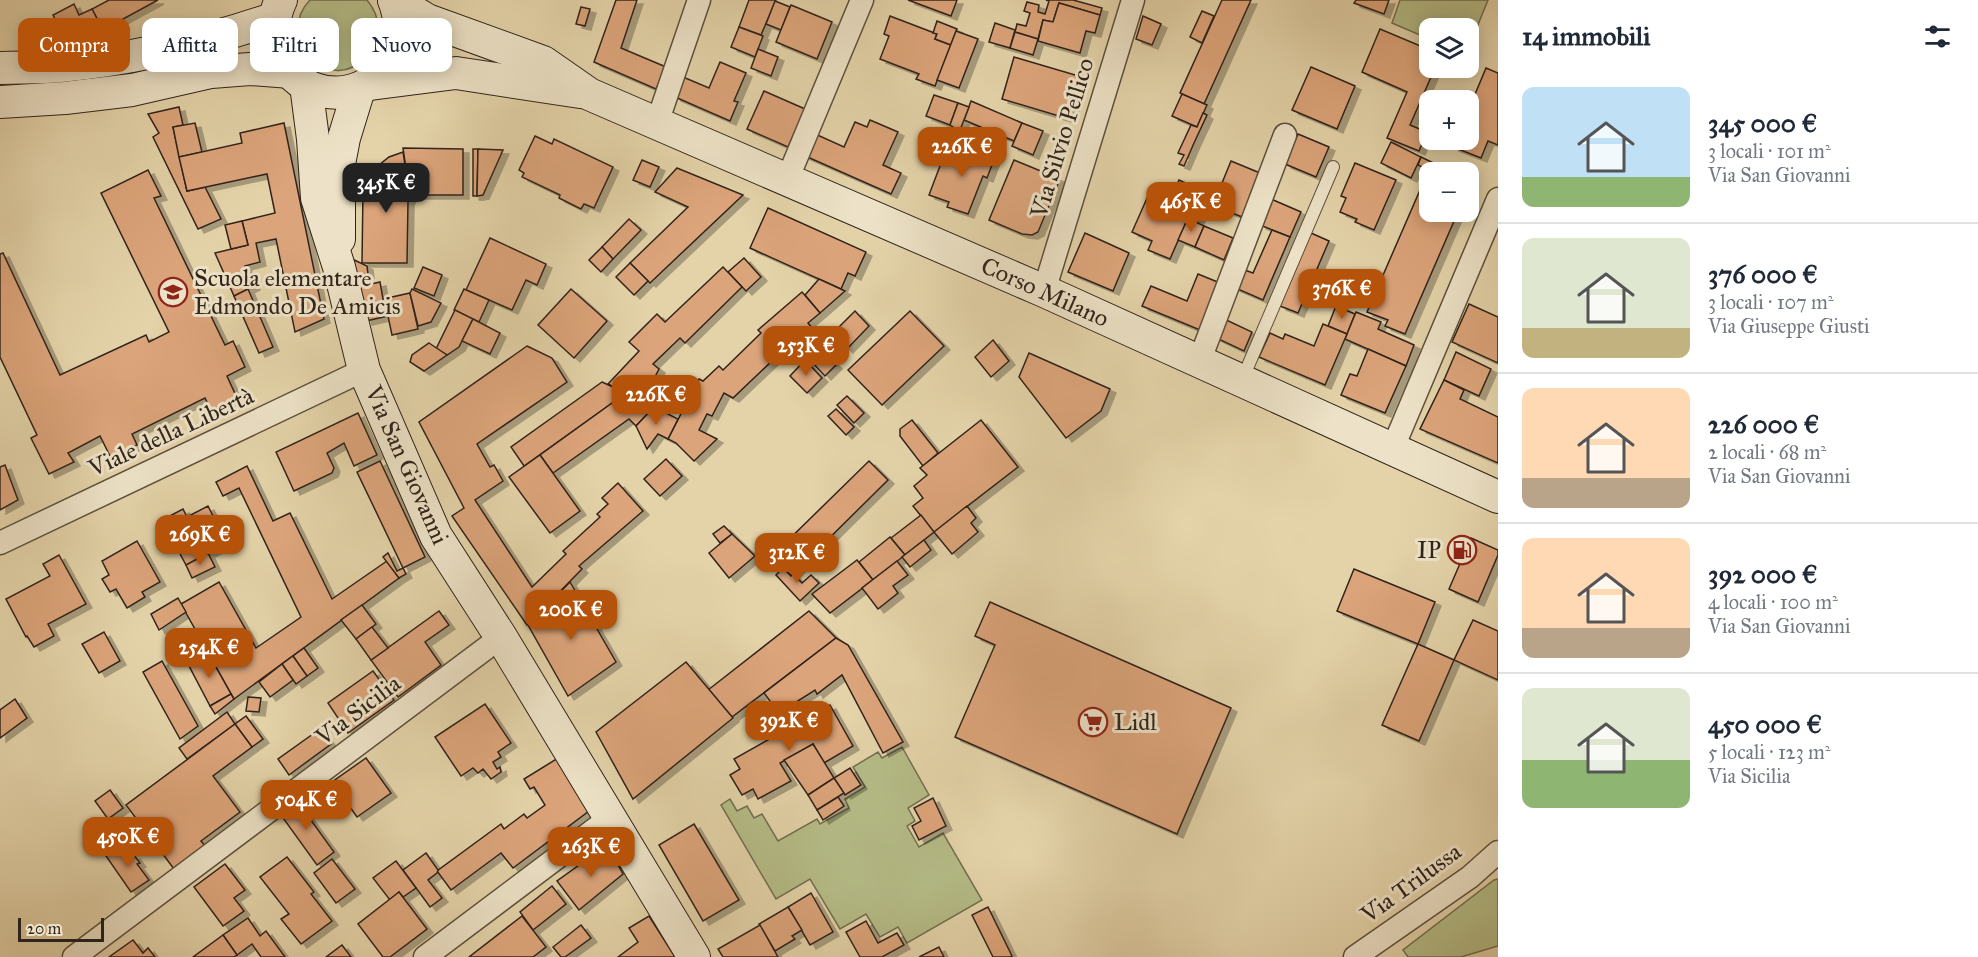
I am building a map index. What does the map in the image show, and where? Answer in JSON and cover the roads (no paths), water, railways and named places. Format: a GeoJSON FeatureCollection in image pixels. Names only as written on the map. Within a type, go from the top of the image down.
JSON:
{"type":"FeatureCollection","features":[{"type":"Feature","properties":{"kind":"main road"},"geometry":{"type":"LineString","coordinates":[[365,86],[383,74],[398,46],[401,31],[394,0]]}},
{"type":"Feature","properties":{"kind":"main road","name":"Corso Milano"},"geometry":{"type":"LineString","coordinates":[[394,0],[427,20],[543,62],[589,94],[1044,291],[1498,497]]}},
{"type":"Feature","properties":{"kind":"main road"},"geometry":{"type":"LineString","coordinates":[[0,68],[60,66],[127,56],[201,40],[278,9],[276,47],[282,60],[299,78]]}},
{"type":"Feature","properties":{"kind":"main road","name":"Corso Milano"},"geometry":{"type":"LineString","coordinates":[[0,102],[65,98],[132,90],[211,72],[250,69],[299,78],[332,92],[346,92],[365,86],[456,73],[589,94]]}},
{"type":"Feature","properties":{"kind":"main road","name":"Via San Giovanni"},"geometry":{"type":"LineString","coordinates":[[299,78],[313,139],[317,198],[339,267],[364,370],[436,536],[501,637],[694,957]]}},
{"type":"Feature","properties":{"kind":"main road","name":"Via San Giovanni"},"geometry":{"type":"LineString","coordinates":[[339,267],[339,164],[344,138],[365,86]]}},
{"type":"Feature","properties":{"kind":"street"},"geometry":{"type":"LineString","coordinates":[[657,123],[699,0]]}},
{"type":"Feature","properties":{"kind":"street"},"geometry":{"type":"LineString","coordinates":[[787,180],[862,0]]}},
{"type":"Feature","properties":{"kind":"street","name":"Via Silvio Pellico"},"geometry":{"type":"LineString","coordinates":[[1044,291],[1133,0]]}},
{"type":"Feature","properties":{"kind":"street"},"geometry":{"type":"LineString","coordinates":[[1199,362],[1285,135]]}},
{"type":"Feature","properties":{"kind":"street"},"geometry":{"type":"LineString","coordinates":[[1392,450],[1498,199]]}},
{"type":"Feature","properties":{"kind":"street","name":"Viale della Libertà"},"geometry":{"type":"LineString","coordinates":[[0,543],[364,370]]}},
{"type":"Feature","properties":{"kind":"street","name":"Via Sicilia"},"geometry":{"type":"LineString","coordinates":[[74,957],[501,637]]}},
{"type":"Feature","properties":{"kind":"street"},"geometry":{"type":"LineString","coordinates":[[425,957],[610,817]]}},
{"type":"Feature","properties":{"kind":"street","name":"Via Trilussa"},"geometry":{"type":"LineString","coordinates":[[1355,957],[1470,877],[1498,852]]}},
{"type":"Feature","properties":{"kind":"lane"},"geometry":{"type":"LineString","coordinates":[[1242,382],[1333,167]]}},
{"type":"Feature","properties":{"kind":"place","name":"Scuola elementare Edmondo De Amicis"},"geometry":{"type":"Point","coordinates":[173,292]}},
{"type":"Feature","properties":{"kind":"place","name":"IP"},"geometry":{"type":"Point","coordinates":[1462,550]}},
{"type":"Feature","properties":{"kind":"place","name":"Lidl"},"geometry":{"type":"Point","coordinates":[1093,722]}}]}
